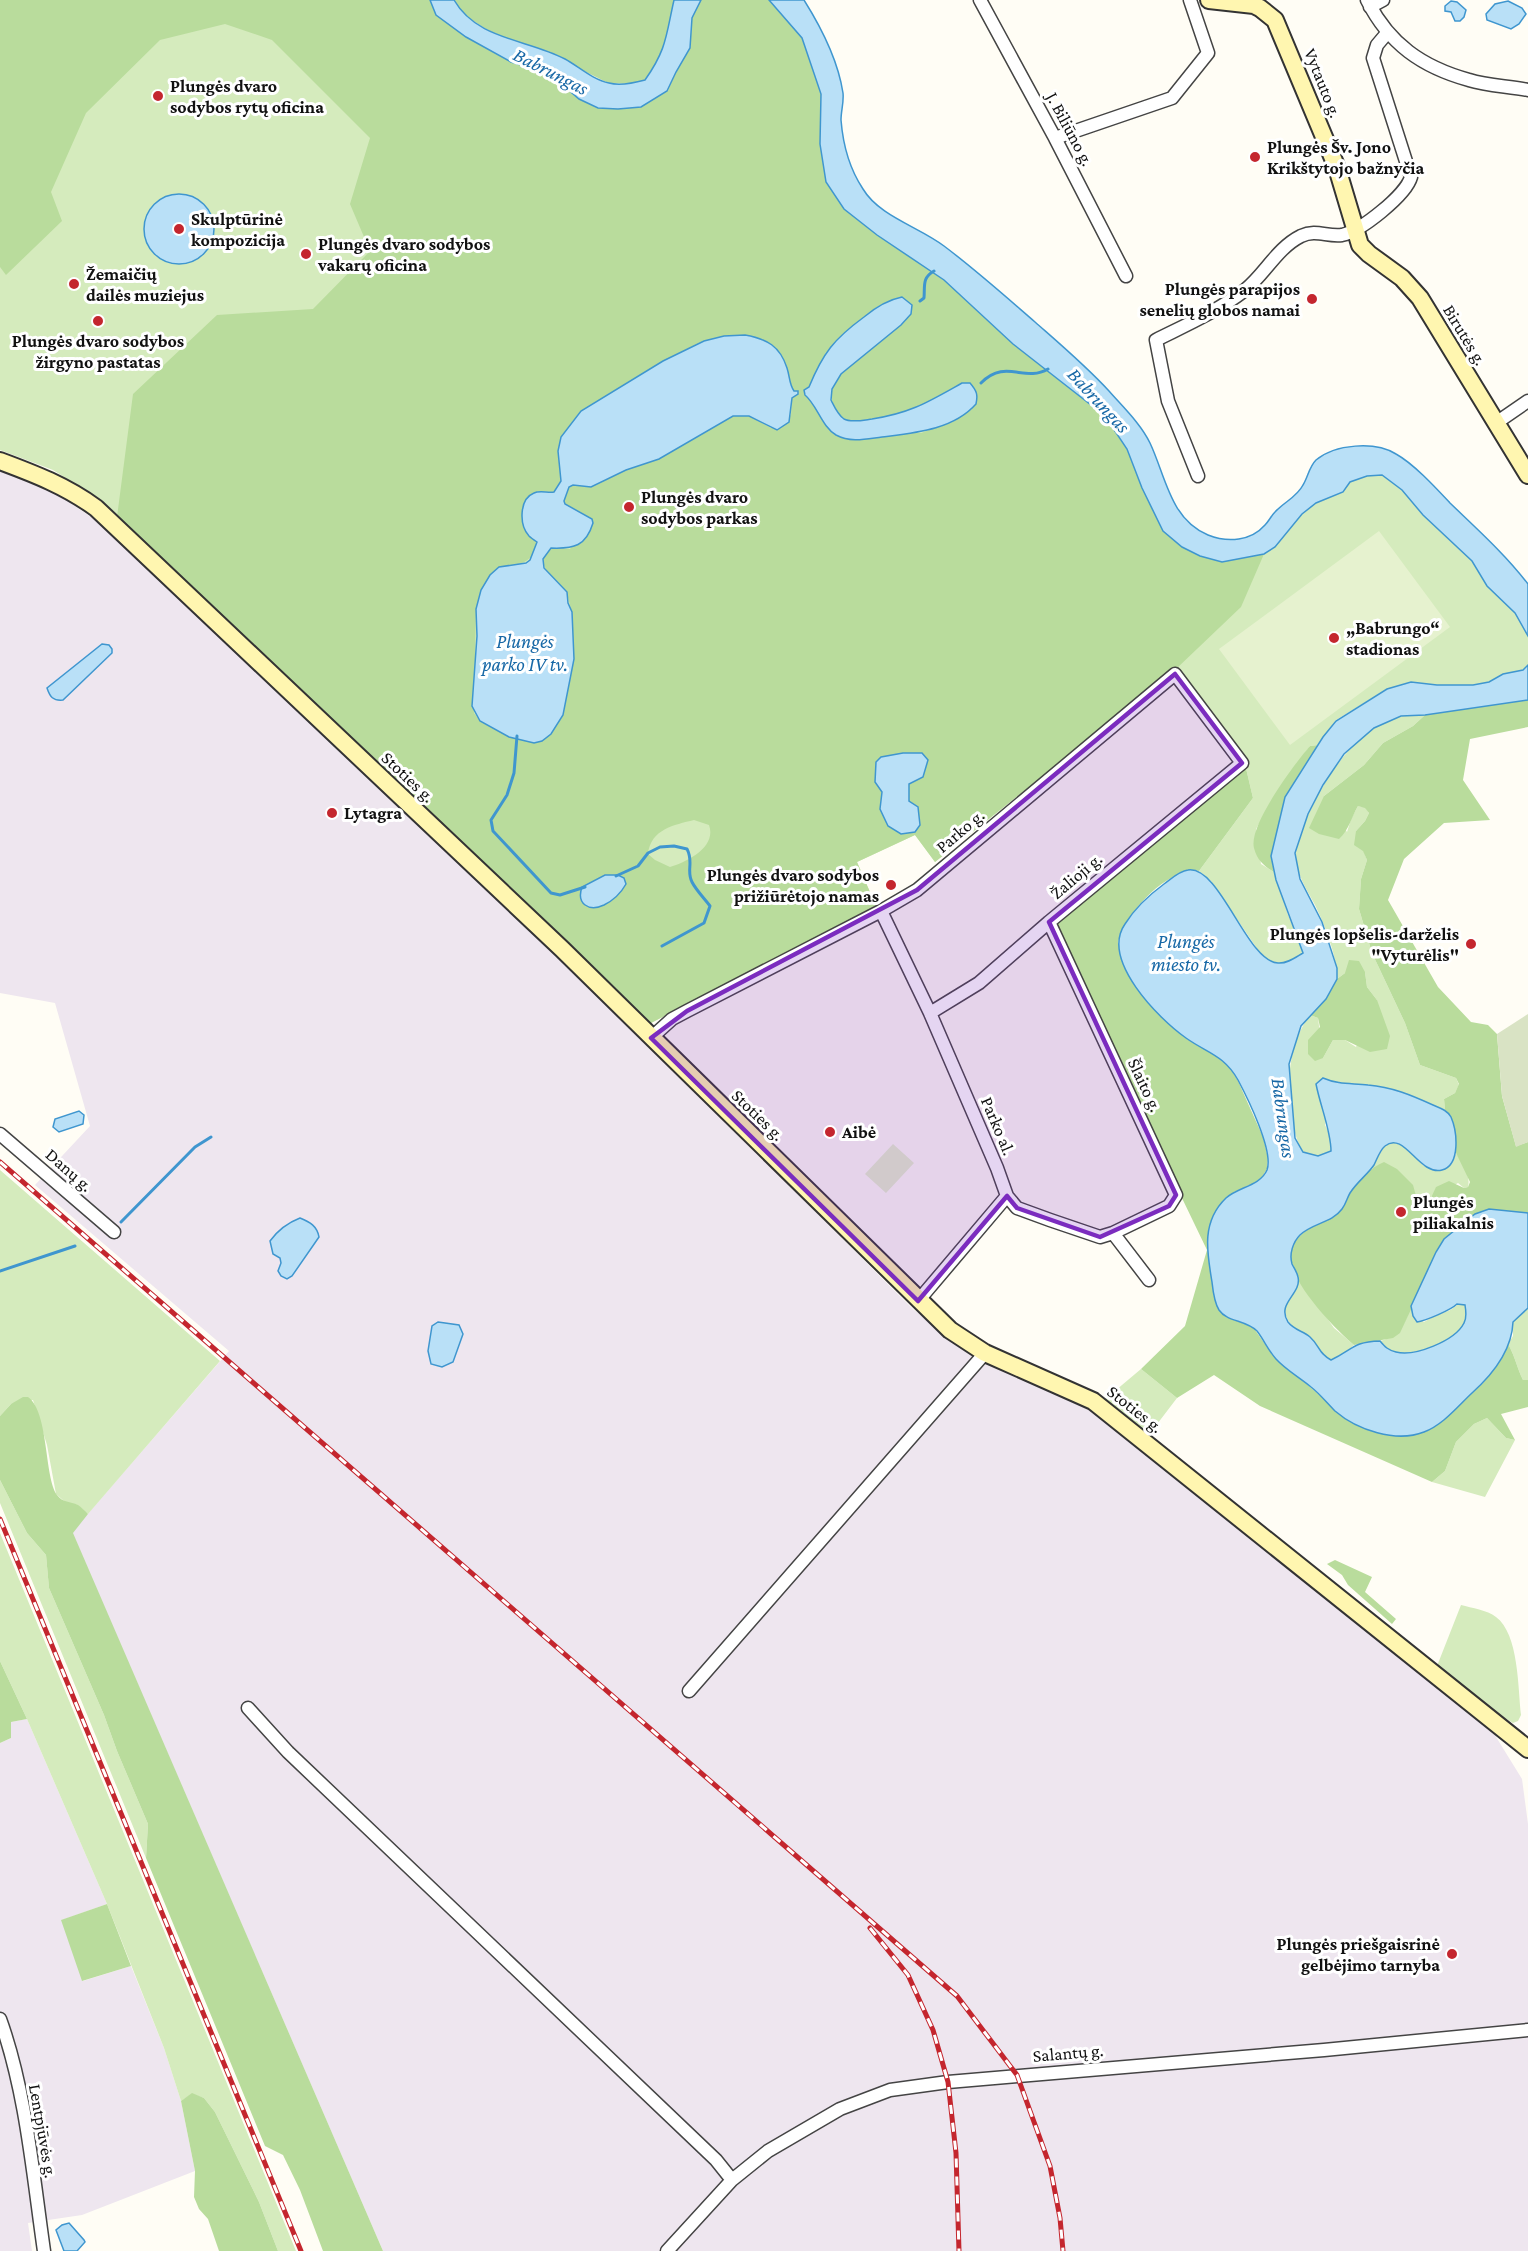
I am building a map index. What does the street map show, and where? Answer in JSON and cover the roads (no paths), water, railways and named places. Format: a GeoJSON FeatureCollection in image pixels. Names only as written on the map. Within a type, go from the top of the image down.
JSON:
{"type":"FeatureCollection","features":[{"type":"Feature","properties":{"kind":"main road","name":"Vytauto g."},"geometry":{"type":"LineString","coordinates":[[1209,0],[1254,5],[1275,20],[1337,168],[1354,230]]}},
{"type":"Feature","properties":{"kind":"main road","name":"Birutės g."},"geometry":{"type":"LineString","coordinates":[[1354,230],[1365,251],[1402,278],[1420,298],[1528,475]]}},
{"type":"Feature","properties":{"kind":"main road","name":"Stoties g."},"geometry":{"type":"LineString","coordinates":[[0,461],[48,478],[96,508],[562,949],[950,1330],[985,1353],[1093,1401],[1528,1749]]}},
{"type":"Feature","properties":{"kind":"street","name":"J. Biliūno g."},"geometry":{"type":"LineString","coordinates":[[980,0],[1126,276]]}},
{"type":"Feature","properties":{"kind":"street"},"geometry":{"type":"LineString","coordinates":[[1055,138],[1172,98],[1208,53],[1190,0]]}},
{"type":"Feature","properties":{"kind":"street"},"geometry":{"type":"LineString","coordinates":[[1383,0],[1368,4],[1388,32],[1409,54],[1436,69],[1470,81],[1528,90]]}},
{"type":"Feature","properties":{"kind":"street"},"geometry":{"type":"LineString","coordinates":[[1198,476],[1168,401],[1156,340],[1205,315],[1245,290],[1284,248],[1302,236],[1317,231],[1344,234],[1354,230],[1380,212],[1404,190],[1411,177],[1373,58],[1377,45],[1388,32]]}},
{"type":"Feature","properties":{"kind":"street"},"geometry":{"type":"LineString","coordinates":[[1496,423],[1528,401]]}},
{"type":"Feature","properties":{"kind":"street","name":"Parko g."},"geometry":{"type":"LineString","coordinates":[[651,1038],[672,1019],[881,911],[917,890],[1174,674],[1242,763]]}},
{"type":"Feature","properties":{"kind":"street","name":"Žalioji g."},"geometry":{"type":"LineString","coordinates":[[930,1014],[979,983],[1049,922],[1242,763]]}},
{"type":"Feature","properties":{"kind":"street","name":"Parko al."},"geometry":{"type":"LineString","coordinates":[[881,911],[930,1014],[1007,1196]]}},
{"type":"Feature","properties":{"kind":"street","name":"Šlaito g."},"geometry":{"type":"LineString","coordinates":[[1049,922],[1176,1195],[1169,1206],[1113,1233]]}},
{"type":"Feature","properties":{"kind":"street","name":"Danų g."},"geometry":{"type":"LineString","coordinates":[[0,1134],[114,1232]]}},
{"type":"Feature","properties":{"kind":"street"},"geometry":{"type":"LineString","coordinates":[[918,1301],[1007,1196],[1017,1208],[1050,1220],[1100,1237],[1113,1233],[1149,1280]]}},
{"type":"Feature","properties":{"kind":"street"},"geometry":{"type":"LineString","coordinates":[[689,1691],[985,1353]]}},
{"type":"Feature","properties":{"kind":"street"},"geometry":{"type":"LineString","coordinates":[[248,1708],[288,1752],[716,2160],[732,2180]]}},
{"type":"Feature","properties":{"kind":"street","name":"Lentpjūvės g."},"geometry":{"type":"LineString","coordinates":[[0,2019],[9,2043],[24,2117],[44,2251]]}},
{"type":"Feature","properties":{"kind":"street","name":"Salantų g."},"geometry":{"type":"LineString","coordinates":[[667,2251],[732,2180],[768,2151],[840,2109],[890,2090],[948,2082],[1528,2030]]}},
{"type":"Feature","properties":{"kind":"water","name":"Babrungas"},"geometry":{"type":"Polygon","coordinates":[[[430,0],[454,0],[464,13],[489,31],[550,52],[597,79],[618,84],[645,80],[662,50],[674,0],[701,0],[692,18],[690,48],[667,91],[641,107],[618,109],[598,108],[579,99],[557,80],[538,70],[511,62],[466,37],[436,15],[430,0]]]}},
{"type":"Feature","properties":{"kind":"water","name":"Babrungas"},"geometry":{"type":"Polygon","coordinates":[[[769,0],[804,0],[822,33],[841,81],[843,96],[841,120],[848,156],[858,181],[870,198],[889,214],[934,239],[968,264],[1100,382],[1142,429],[1156,456],[1177,508],[1195,528],[1216,538],[1231,540],[1246,537],[1259,530],[1279,508],[1297,493],[1316,460],[1324,455],[1334,450],[1355,446],[1387,450],[1403,458],[1424,477],[1500,552],[1528,584],[1528,636],[1515,613],[1487,586],[1472,561],[1423,515],[1402,490],[1382,475],[1367,476],[1350,482],[1343,492],[1316,503],[1302,514],[1275,547],[1264,554],[1222,562],[1200,556],[1182,547],[1163,531],[1142,488],[1127,449],[1105,416],[1013,344],[944,280],[877,235],[844,209],[826,182],[820,144],[821,94],[802,38],[769,0]]]}},
{"type":"Feature","properties":{"kind":"water"},"geometry":{"type":"Polygon","coordinates":[[[1451,1],[1457,2],[1466,10],[1460,21],[1455,21],[1451,12],[1445,11],[1445,6],[1451,1]]]}},
{"type":"Feature","properties":{"kind":"water"},"geometry":{"type":"Polygon","coordinates":[[[1508,1],[1522,8],[1526,14],[1519,24],[1511,29],[1487,20],[1486,14],[1495,4],[1508,1]]]}},
{"type":"Feature","properties":{"kind":"water"},"geometry":{"type":"Polygon","coordinates":[[[179,194],[192,197],[204,204],[211,216],[214,229],[211,242],[204,254],[192,261],[179,264],[166,261],[154,254],[147,242],[144,229],[147,216],[154,204],[166,197],[179,194]]]}},
{"type":"Feature","properties":{"kind":"water"},"geometry":{"type":"Polygon","coordinates":[[[902,297],[912,305],[911,314],[901,325],[841,374],[832,389],[831,400],[838,413],[850,421],[886,417],[919,406],[962,383],[970,383],[974,388],[977,396],[976,404],[956,420],[920,432],[859,440],[836,435],[827,427],[804,390],[809,387],[825,356],[845,332],[877,307],[902,297]]]}},
{"type":"Feature","properties":{"kind":"water","name":"Plungės parko IV tv."},"geometry":{"type":"Polygon","coordinates":[[[745,335],[766,341],[781,354],[792,388],[798,391],[798,394],[792,398],[789,422],[777,430],[749,416],[733,416],[659,459],[626,470],[591,487],[573,485],[569,487],[565,504],[592,519],[593,523],[587,537],[578,545],[551,548],[543,559],[544,568],[567,592],[572,612],[574,659],[563,715],[551,734],[542,741],[534,743],[509,737],[480,721],[472,706],[477,636],[476,609],[481,590],[490,575],[499,567],[526,563],[530,560],[537,542],[529,536],[523,525],[523,506],[529,496],[534,493],[554,492],[561,481],[558,451],[561,437],[581,411],[663,361],[704,341],[724,336],[745,335]]]}},
{"type":"Feature","properties":{"kind":"water"},"geometry":{"type":"Polygon","coordinates":[[[102,644],[109,645],[112,653],[63,700],[52,698],[47,688],[102,644]]]}},
{"type":"Feature","properties":{"kind":"water","name":"Plungės miesto tv."},"geometry":{"type":"Polygon","coordinates":[[[1528,665],[1528,700],[1425,715],[1401,716],[1374,728],[1344,754],[1323,785],[1308,814],[1295,853],[1300,879],[1322,922],[1337,968],[1337,979],[1326,999],[1301,1026],[1289,1064],[1295,1138],[1303,1152],[1318,1156],[1331,1151],[1316,1084],[1323,1078],[1340,1083],[1377,1086],[1393,1090],[1443,1110],[1451,1117],[1456,1147],[1452,1162],[1442,1170],[1426,1167],[1399,1144],[1392,1143],[1383,1148],[1374,1165],[1353,1189],[1338,1214],[1305,1231],[1295,1241],[1291,1260],[1298,1275],[1298,1283],[1285,1309],[1288,1322],[1310,1337],[1331,1360],[1358,1345],[1371,1342],[1380,1341],[1391,1350],[1404,1353],[1433,1346],[1459,1330],[1466,1317],[1465,1305],[1457,1304],[1421,1321],[1417,1322],[1413,1316],[1411,1306],[1444,1239],[1475,1214],[1489,1209],[1528,1213],[1528,1308],[1513,1322],[1509,1342],[1500,1361],[1479,1386],[1438,1425],[1413,1435],[1377,1433],[1354,1424],[1335,1411],[1314,1390],[1280,1363],[1253,1327],[1227,1317],[1219,1310],[1214,1296],[1209,1260],[1209,1227],[1218,1207],[1226,1198],[1264,1175],[1267,1170],[1267,1150],[1253,1111],[1233,1072],[1215,1055],[1175,1029],[1148,1003],[1126,971],[1120,954],[1119,938],[1125,924],[1143,902],[1175,876],[1188,870],[1200,873],[1211,882],[1244,932],[1267,959],[1281,963],[1303,953],[1276,880],[1271,856],[1285,797],[1323,737],[1336,721],[1387,689],[1411,682],[1473,685],[1489,682],[1503,674],[1523,670],[1528,665]]]}},
{"type":"Feature","properties":{"kind":"water"},"geometry":{"type":"Polygon","coordinates":[[[903,753],[922,753],[928,760],[923,777],[909,784],[909,801],[918,807],[920,825],[915,832],[901,834],[888,826],[880,809],[882,792],[875,782],[876,762],[881,757],[903,753]]]}},
{"type":"Feature","properties":{"kind":"water"},"geometry":{"type":"Polygon","coordinates":[[[605,875],[618,875],[624,878],[626,884],[617,896],[604,905],[593,908],[585,905],[581,898],[582,887],[605,875]]]}},
{"type":"Feature","properties":{"kind":"water"},"geometry":{"type":"Polygon","coordinates":[[[79,1111],[84,1115],[83,1124],[59,1132],[53,1127],[55,1119],[79,1111]]]}},
{"type":"Feature","properties":{"kind":"water"},"geometry":{"type":"Polygon","coordinates":[[[300,1218],[317,1230],[319,1237],[292,1276],[287,1279],[278,1271],[280,1258],[273,1254],[270,1241],[283,1227],[300,1218]]]}},
{"type":"Feature","properties":{"kind":"water"},"geometry":{"type":"Polygon","coordinates":[[[438,1322],[459,1325],[463,1334],[453,1362],[442,1367],[431,1364],[428,1351],[432,1326],[438,1322]]]}},
{"type":"Feature","properties":{"kind":"water"},"geometry":{"type":"Polygon","coordinates":[[[69,2223],[85,2242],[77,2251],[64,2251],[56,2230],[69,2223]]]}},
{"type":"Feature","properties":{"kind":"waterway"},"geometry":{"type":"LineString","coordinates":[[920,301],[924,298],[926,279],[934,271]]}},
{"type":"Feature","properties":{"kind":"waterway"},"geometry":{"type":"LineString","coordinates":[[981,383],[999,372],[1031,374],[1048,369]]}},
{"type":"Feature","properties":{"kind":"waterway"},"geometry":{"type":"LineString","coordinates":[[517,736],[514,773],[507,795],[491,820],[493,831],[551,893],[560,895],[585,887]]}},
{"type":"Feature","properties":{"kind":"waterway"},"geometry":{"type":"LineString","coordinates":[[616,876],[638,866],[648,853],[660,847],[674,846],[687,849],[690,858],[690,878],[710,906],[704,923],[662,946]]}},
{"type":"Feature","properties":{"kind":"waterway"},"geometry":{"type":"LineString","coordinates":[[121,1222],[195,1147],[211,1137]]}},
{"type":"Feature","properties":{"kind":"waterway"},"geometry":{"type":"LineString","coordinates":[[0,1271],[75,1246]]}},
{"type":"Feature","properties":{"kind":"railway"},"geometry":{"type":"LineString","coordinates":[[0,1162],[957,1996],[1017,2075],[1050,2166],[1060,2218],[1063,2251]]}},
{"type":"Feature","properties":{"kind":"railway"},"geometry":{"type":"LineString","coordinates":[[0,1519],[301,2251]]}},
{"type":"Feature","properties":{"kind":"railway"},"geometry":{"type":"LineString","coordinates":[[870,1928],[908,1975],[933,2030],[948,2082],[956,2153],[959,2251]]}},
{"type":"Feature","properties":{"kind":"place","name":"Plungės dvaro sodybos rytų oficina"},"geometry":{"type":"Point","coordinates":[158,96]}},
{"type":"Feature","properties":{"kind":"place","name":"Plungės Šv. Jono Krikštytojo bažnyčia"},"geometry":{"type":"Point","coordinates":[1255,157]}},
{"type":"Feature","properties":{"kind":"place","name":"Skulptūrinė kompozicija"},"geometry":{"type":"Point","coordinates":[179,229]}},
{"type":"Feature","properties":{"kind":"place","name":"Plungės dvaro sodybos vakarų oficina"},"geometry":{"type":"Point","coordinates":[306,254]}},
{"type":"Feature","properties":{"kind":"place","name":"Žemaičių dailės muziejus"},"geometry":{"type":"Point","coordinates":[74,284]}},
{"type":"Feature","properties":{"kind":"place","name":"Plungės parapijos senelių globos namai"},"geometry":{"type":"Point","coordinates":[1312,299]}},
{"type":"Feature","properties":{"kind":"place","name":"Plungės dvaro sodybos žirgyno pastatas"},"geometry":{"type":"Point","coordinates":[98,321]}},
{"type":"Feature","properties":{"kind":"place","name":"Plungės dvaro sodybos parkas"},"geometry":{"type":"Point","coordinates":[629,507]}},
{"type":"Feature","properties":{"kind":"place","name":"„Babrungo“ stadionas"},"geometry":{"type":"Point","coordinates":[1334,638]}},
{"type":"Feature","properties":{"kind":"place","name":"Lytagra"},"geometry":{"type":"Point","coordinates":[332,813]}},
{"type":"Feature","properties":{"kind":"place","name":"Plungės dvaro sodybos prižiūrėtojo namas"},"geometry":{"type":"Point","coordinates":[891,885]}},
{"type":"Feature","properties":{"kind":"place","name":"Plungės lopšelis-darželis \"Vyturėlis\""},"geometry":{"type":"Point","coordinates":[1471,944]}},
{"type":"Feature","properties":{"kind":"place","name":"Aibė"},"geometry":{"type":"Point","coordinates":[830,1132]}},
{"type":"Feature","properties":{"kind":"place","name":"Plungės piliakalnis"},"geometry":{"type":"Point","coordinates":[1401,1212]}},
{"type":"Feature","properties":{"kind":"place","name":"Plungės priešgaisrinė gelbėjimo tarnyba"},"geometry":{"type":"Point","coordinates":[1452,1954]}}]}
